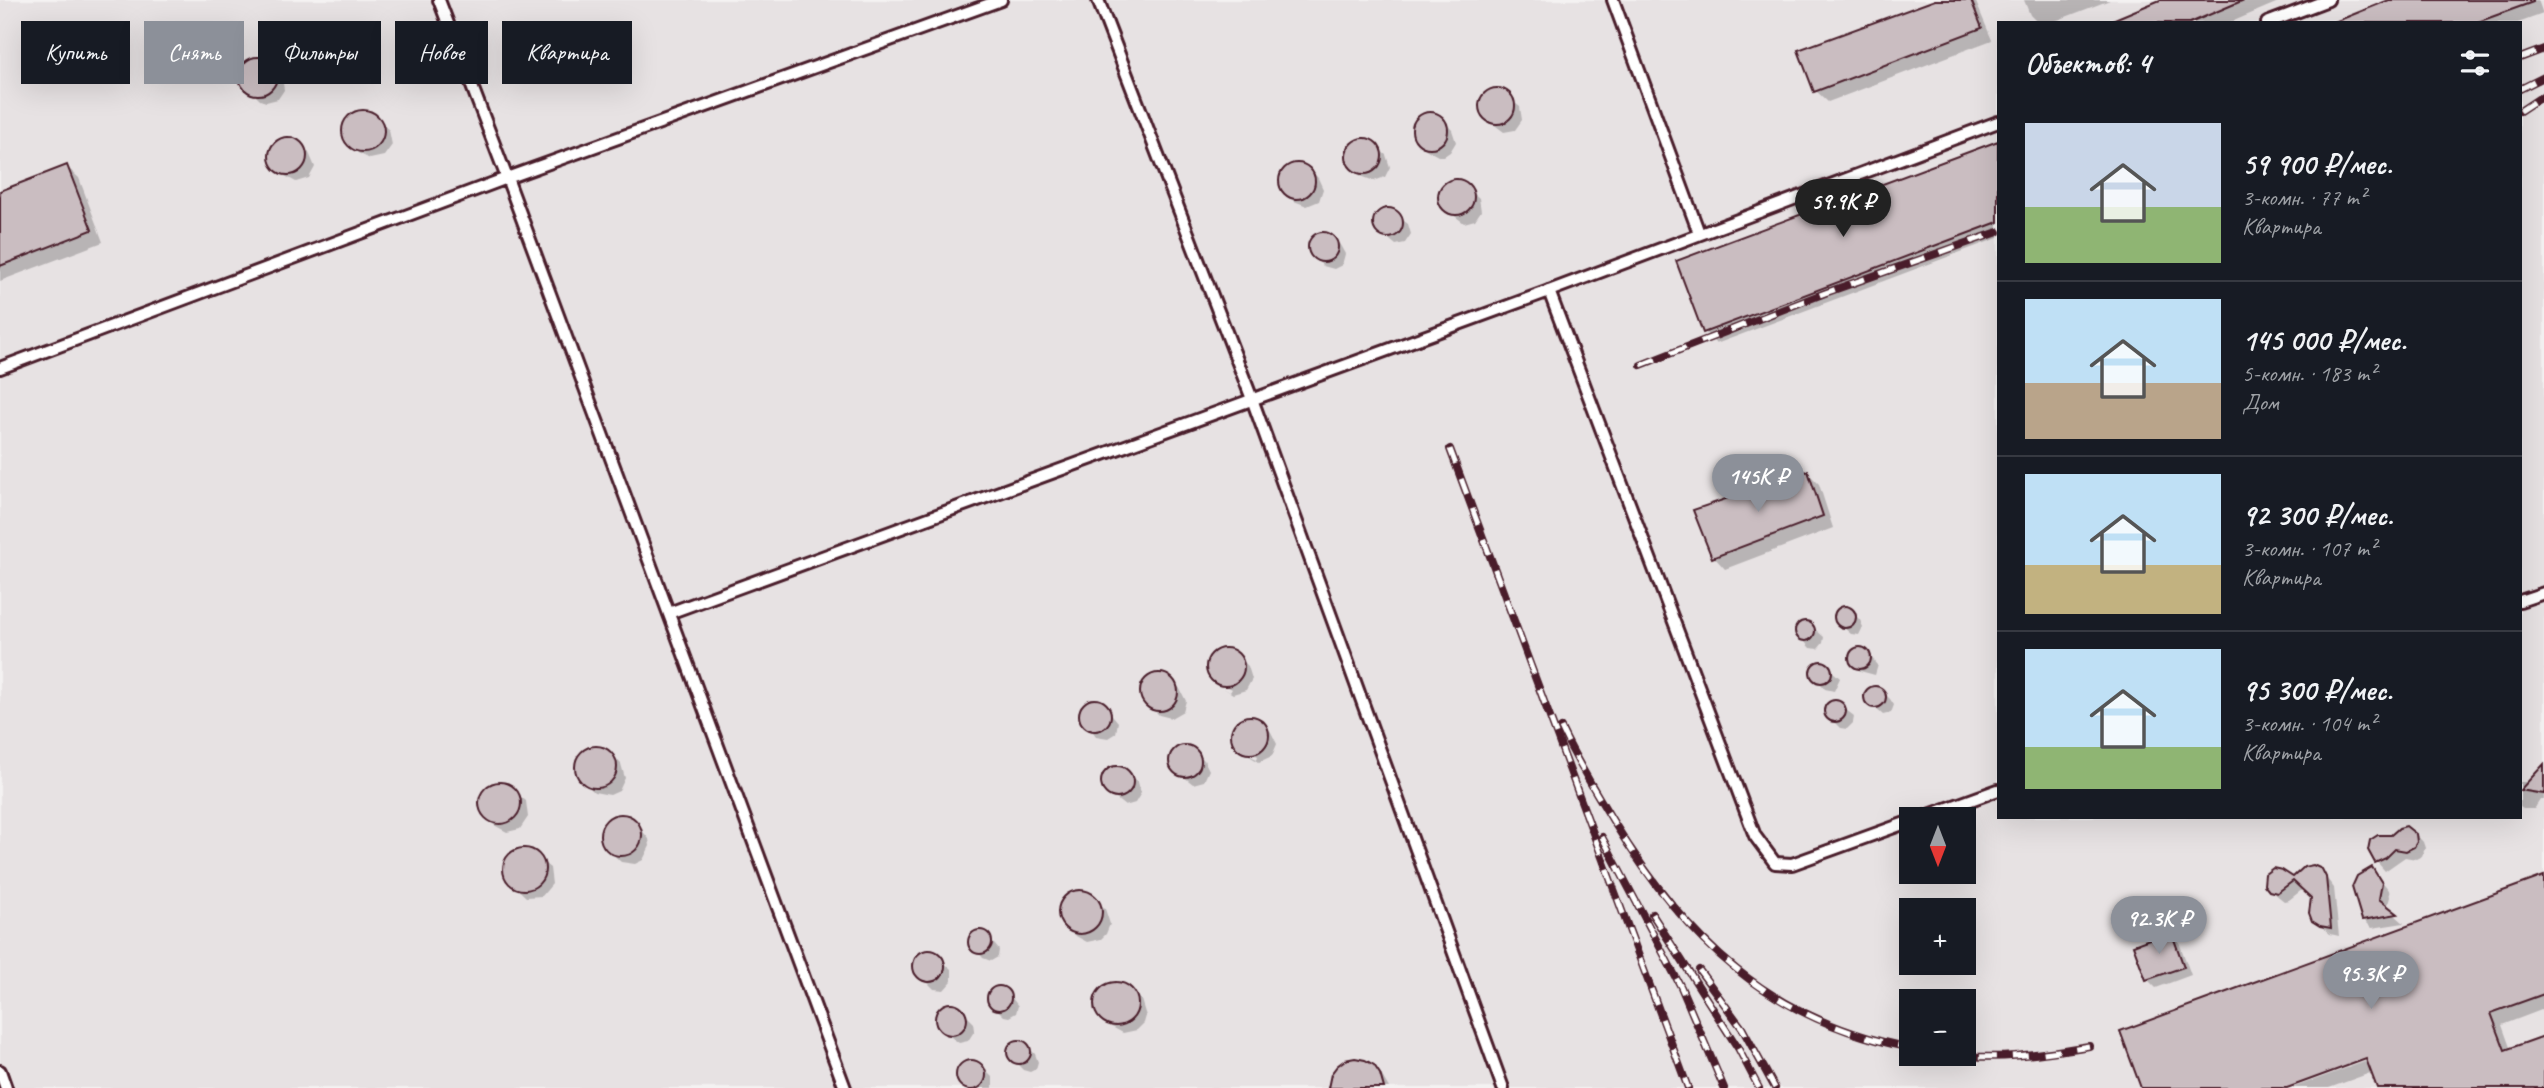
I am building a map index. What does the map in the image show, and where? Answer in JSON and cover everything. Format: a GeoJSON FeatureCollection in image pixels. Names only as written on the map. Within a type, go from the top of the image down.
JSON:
{"type":"FeatureCollection","features":[{"type":"Feature","properties":{"kind":"lane"},"geometry":{"type":"LineString","coordinates":[[439,0],[508,178],[845,1088]]}},
{"type":"Feature","properties":{"kind":"lane"},"geometry":{"type":"LineString","coordinates":[[0,368],[508,178],[1001,0]]}},
{"type":"Feature","properties":{"kind":"lane"},"geometry":{"type":"LineString","coordinates":[[1098,0],[1252,400],[1503,1088]]}},
{"type":"Feature","properties":{"kind":"lane"},"geometry":{"type":"LineString","coordinates":[[1612,0],[1699,233]]}},
{"type":"Feature","properties":{"kind":"lane"},"geometry":{"type":"LineString","coordinates":[[2272,21],[2328,0]]}},
{"type":"Feature","properties":{"kind":"lane"},"geometry":{"type":"LineString","coordinates":[[669,613],[1549,291],[1997,122]]}},
{"type":"Feature","properties":{"kind":"lane"},"geometry":{"type":"LineString","coordinates":[[1549,291],[1755,836],[1775,863],[1792,864],[1899,825]]}},
{"type":"Feature","properties":{"kind":"lane"},"geometry":{"type":"LineString","coordinates":[[2522,600],[2544,593]]}},
{"type":"Feature","properties":{"kind":"lane"},"geometry":{"type":"LineString","coordinates":[[1951,807],[1997,790]]}},
{"type":"Feature","properties":{"kind":"lane"},"geometry":{"type":"LineString","coordinates":[[0,1071],[6,1088]]}},
{"type":"Feature","properties":{"kind":"shaded area"},"geometry":{"type":"Polygon","coordinates":[[[0,0],[2544,0],[2544,1088],[0,1088],[0,0]]]}},
{"type":"Feature","properties":{"kind":"building"},"geometry":{"type":"Polygon","coordinates":[[[1935,0],[1971,0],[1982,28],[1814,92],[1798,50],[1935,0]]]}},
{"type":"Feature","properties":{"kind":"building"},"geometry":{"type":"Polygon","coordinates":[[[2160,0],[2244,0],[2195,21],[2110,21],[2160,0]]]}},
{"type":"Feature","properties":{"kind":"building"},"geometry":{"type":"Polygon","coordinates":[[[2389,0],[2533,0],[2481,21],[2337,21],[2389,0]]]}},
{"type":"Feature","properties":{"kind":"building"},"geometry":{"type":"Polygon","coordinates":[[[258,57],[258,84],[274,84],[265,93],[251,93],[242,84],[244,84],[244,64],[258,57]]]}},
{"type":"Feature","properties":{"kind":"building"},"geometry":{"type":"Polygon","coordinates":[[[1497,88],[1510,93],[1515,106],[1510,119],[1497,124],[1484,119],[1479,106],[1484,93],[1497,88]]]}},
{"type":"Feature","properties":{"kind":"building"},"geometry":{"type":"Polygon","coordinates":[[[363,110],[378,116],[384,131],[378,146],[363,152],[348,146],[342,131],[348,116],[363,110]]]}},
{"type":"Feature","properties":{"kind":"building"},"geometry":{"type":"Polygon","coordinates":[[[1430,112],[1443,117],[1448,130],[1443,143],[1430,148],[1417,143],[1412,130],[1417,117],[1430,112]]]}},
{"type":"Feature","properties":{"kind":"building"},"geometry":{"type":"Polygon","coordinates":[[[288,137],[301,143],[307,156],[301,169],[288,175],[275,169],[269,156],[275,143],[288,137]]]}},
{"type":"Feature","properties":{"kind":"building"},"geometry":{"type":"Polygon","coordinates":[[[1364,138],[1377,143],[1382,156],[1377,169],[1364,174],[1351,169],[1346,156],[1351,143],[1364,138]]]}},
{"type":"Feature","properties":{"kind":"building"},"geometry":{"type":"Polygon","coordinates":[[[1997,141],[1997,222],[1703,333],[1676,261],[1997,141]]]}},
{"type":"Feature","properties":{"kind":"building"},"geometry":{"type":"Polygon","coordinates":[[[1297,163],[1310,168],[1315,181],[1310,194],[1297,199],[1284,194],[1279,181],[1284,168],[1297,163]]]}},
{"type":"Feature","properties":{"kind":"building"},"geometry":{"type":"Polygon","coordinates":[[[67,165],[92,230],[0,266],[0,191],[67,165]]]}},
{"type":"Feature","properties":{"kind":"building"},"geometry":{"type":"Polygon","coordinates":[[[1456,179],[1469,184],[1474,197],[1469,210],[1456,215],[1443,210],[1438,197],[1443,184],[1456,179]]]}},
{"type":"Feature","properties":{"kind":"building"},"geometry":{"type":"Polygon","coordinates":[[[1388,208],[1399,212],[1403,223],[1399,234],[1388,238],[1377,234],[1373,223],[1377,212],[1388,208]]]}},
{"type":"Feature","properties":{"kind":"building"},"geometry":{"type":"Polygon","coordinates":[[[1323,232],[1334,236],[1338,247],[1334,258],[1323,262],[1312,258],[1308,247],[1312,236],[1323,232]]]}},
{"type":"Feature","properties":{"kind":"building"},"geometry":{"type":"Polygon","coordinates":[[[1808,471],[1823,516],[1712,558],[1693,510],[1808,471]]]}},
{"type":"Feature","properties":{"kind":"building"},"geometry":{"type":"Polygon","coordinates":[[[1845,606],[1855,613],[1856,617],[1849,627],[1845,628],[1835,621],[1834,617],[1841,607],[1845,606]]]}},
{"type":"Feature","properties":{"kind":"building"},"geometry":{"type":"Polygon","coordinates":[[[1801,621],[1809,621],[1815,631],[1809,641],[1801,641],[1795,635],[1795,627],[1801,621]]]}},
{"type":"Feature","properties":{"kind":"building"},"geometry":{"type":"Polygon","coordinates":[[[1860,647],[1868,650],[1871,658],[1868,666],[1860,669],[1852,666],[1849,658],[1852,650],[1860,647]]]}},
{"type":"Feature","properties":{"kind":"building"},"geometry":{"type":"Polygon","coordinates":[[[1225,648],[1238,654],[1244,667],[1238,680],[1225,686],[1212,680],[1206,667],[1212,654],[1225,648]]]}},
{"type":"Feature","properties":{"kind":"building"},"geometry":{"type":"Polygon","coordinates":[[[1821,661],[1831,668],[1832,672],[1825,682],[1821,683],[1811,676],[1810,672],[1817,662],[1821,661]]]}},
{"type":"Feature","properties":{"kind":"building"},"geometry":{"type":"Polygon","coordinates":[[[1159,673],[1172,679],[1178,692],[1172,705],[1159,711],[1146,705],[1140,692],[1146,679],[1159,673]]]}},
{"type":"Feature","properties":{"kind":"building"},"geometry":{"type":"Polygon","coordinates":[[[1875,686],[1883,689],[1886,697],[1883,705],[1875,708],[1867,705],[1864,697],[1867,689],[1875,686]]]}},
{"type":"Feature","properties":{"kind":"building"},"geometry":{"type":"Polygon","coordinates":[[[1095,699],[1106,704],[1111,715],[1106,726],[1095,731],[1084,726],[1079,715],[1084,704],[1095,699]]]}},
{"type":"Feature","properties":{"kind":"building"},"geometry":{"type":"Polygon","coordinates":[[[1835,700],[1845,707],[1846,711],[1839,721],[1835,722],[1825,715],[1824,711],[1831,701],[1835,700]]]}},
{"type":"Feature","properties":{"kind":"building"},"geometry":{"type":"Polygon","coordinates":[[[1250,716],[1263,722],[1269,735],[1263,748],[1250,754],[1237,748],[1231,735],[1237,722],[1250,716]]]}},
{"type":"Feature","properties":{"kind":"building"},"geometry":{"type":"Polygon","coordinates":[[[1185,745],[1196,750],[1201,761],[1196,772],[1185,777],[1174,772],[1169,761],[1174,750],[1185,745]]]}},
{"type":"Feature","properties":{"kind":"building"},"geometry":{"type":"Polygon","coordinates":[[[596,746],[611,752],[617,767],[611,782],[596,788],[581,782],[575,767],[581,752],[596,746]]]}},
{"type":"Feature","properties":{"kind":"building"},"geometry":{"type":"Polygon","coordinates":[[[2544,764],[2544,794],[2522,790],[2544,764]]]}},
{"type":"Feature","properties":{"kind":"building"},"geometry":{"type":"Polygon","coordinates":[[[1117,766],[1128,771],[1133,782],[1128,793],[1117,798],[1106,793],[1101,782],[1106,771],[1117,766]]]}},
{"type":"Feature","properties":{"kind":"building"},"geometry":{"type":"Polygon","coordinates":[[[500,782],[515,788],[521,803],[515,818],[500,824],[485,818],[479,803],[485,788],[500,782]]]}},
{"type":"Feature","properties":{"kind":"building"},"geometry":{"type":"Polygon","coordinates":[[[621,814],[636,820],[642,835],[636,850],[621,856],[606,850],[600,835],[606,820],[621,814]]]}},
{"type":"Feature","properties":{"kind":"building"},"geometry":{"type":"Polygon","coordinates":[[[2406,826],[2416,834],[2417,842],[2414,847],[2406,851],[2395,849],[2386,858],[2375,863],[2368,850],[2370,840],[2378,835],[2391,835],[2406,826]]]}},
{"type":"Feature","properties":{"kind":"building"},"geometry":{"type":"Polygon","coordinates":[[[524,848],[539,854],[545,869],[539,884],[524,890],[509,884],[503,869],[509,854],[524,848]]]}},
{"type":"Feature","properties":{"kind":"building"},"geometry":{"type":"Polygon","coordinates":[[[2313,865],[2322,869],[2326,877],[2331,928],[2312,921],[2309,913],[2311,898],[2293,881],[2277,893],[2269,891],[2264,885],[2265,874],[2273,868],[2293,877],[2304,867],[2313,865]]]}},
{"type":"Feature","properties":{"kind":"building"},"geometry":{"type":"Polygon","coordinates":[[[2372,867],[2382,883],[2379,899],[2398,914],[2362,920],[2352,887],[2357,876],[2372,867]]]}},
{"type":"Feature","properties":{"kind":"building"},"geometry":{"type":"Polygon","coordinates":[[[2544,876],[2544,994],[2491,1013],[2505,1050],[2544,1036],[2544,1088],[2377,1088],[2366,1059],[2287,1088],[2141,1088],[2120,1031],[2544,876]]]}},
{"type":"Feature","properties":{"kind":"building"},"geometry":{"type":"Polygon","coordinates":[[[1080,890],[1096,896],[1102,912],[1096,928],[1080,934],[1064,928],[1058,912],[1064,896],[1080,890]]]}},
{"type":"Feature","properties":{"kind":"building"},"geometry":{"type":"Polygon","coordinates":[[[980,930],[988,934],[992,942],[988,950],[980,954],[972,950],[968,942],[972,934],[980,930]]]}},
{"type":"Feature","properties":{"kind":"building"},"geometry":{"type":"Polygon","coordinates":[[[2171,931],[2184,967],[2146,980],[2133,945],[2171,931]]]}},
{"type":"Feature","properties":{"kind":"building"},"geometry":{"type":"Polygon","coordinates":[[[929,950],[940,955],[945,966],[940,977],[929,982],[918,977],[913,966],[918,955],[929,950]]]}},
{"type":"Feature","properties":{"kind":"building"},"geometry":{"type":"Polygon","coordinates":[[[1116,982],[1132,988],[1138,1004],[1132,1020],[1116,1026],[1100,1020],[1094,1004],[1100,988],[1116,982]]]}},
{"type":"Feature","properties":{"kind":"building"},"geometry":{"type":"Polygon","coordinates":[[[999,986],[1007,990],[1011,998],[1007,1006],[999,1010],[991,1006],[987,998],[991,990],[999,986]]]}},
{"type":"Feature","properties":{"kind":"building"},"geometry":{"type":"Polygon","coordinates":[[[951,1003],[962,1008],[967,1019],[962,1030],[951,1035],[940,1030],[935,1019],[940,1008],[951,1003]]]}},
{"type":"Feature","properties":{"kind":"building"},"geometry":{"type":"Polygon","coordinates":[[[1019,1040],[1027,1044],[1031,1052],[1027,1060],[1019,1064],[1011,1060],[1007,1052],[1011,1044],[1019,1040]]]}},
{"type":"Feature","properties":{"kind":"building"},"geometry":{"type":"Polygon","coordinates":[[[1355,1058],[1374,1065],[1384,1088],[1328,1088],[1331,1074],[1337,1066],[1345,1060],[1355,1058]]]}},
{"type":"Feature","properties":{"kind":"building"},"geometry":{"type":"Polygon","coordinates":[[[965,1061],[977,1061],[985,1069],[985,1081],[977,1089],[965,1089],[957,1081],[957,1069],[965,1061]]]}},
{"type":"Feature","properties":{"kind":"railway"},"geometry":{"type":"LineString","coordinates":[[2522,57],[2544,49]]}},
{"type":"Feature","properties":{"kind":"railway"},"geometry":{"type":"LineString","coordinates":[[2522,88],[2544,77]]}},
{"type":"Feature","properties":{"kind":"railway"},"geometry":{"type":"LineString","coordinates":[[2522,110],[2544,95]]}},
{"type":"Feature","properties":{"kind":"railway"},"geometry":{"type":"LineString","coordinates":[[1641,365],[1825,293],[1997,232]]}},
{"type":"Feature","properties":{"kind":"railway"},"geometry":{"type":"LineString","coordinates":[[1450,449],[1688,1088]]}},
{"type":"Feature","properties":{"kind":"railway"},"geometry":{"type":"LineString","coordinates":[[1561,728],[1593,787],[1641,864],[1670,903],[1702,938],[1736,969],[1774,996],[1815,1018],[1860,1035],[1899,1045]]}},
{"type":"Feature","properties":{"kind":"railway"},"geometry":{"type":"LineString","coordinates":[[1602,837],[1681,987],[1724,1088]]}},
{"type":"Feature","properties":{"kind":"railway"},"geometry":{"type":"LineString","coordinates":[[1652,914],[1738,1048],[1759,1088]]}},
{"type":"Feature","properties":{"kind":"railway"},"geometry":{"type":"LineString","coordinates":[[1699,970],[1742,1028],[1775,1088]]}},
{"type":"Feature","properties":{"kind":"railway"},"geometry":{"type":"LineString","coordinates":[[1976,1056],[2036,1054],[2089,1046]]}}]}
